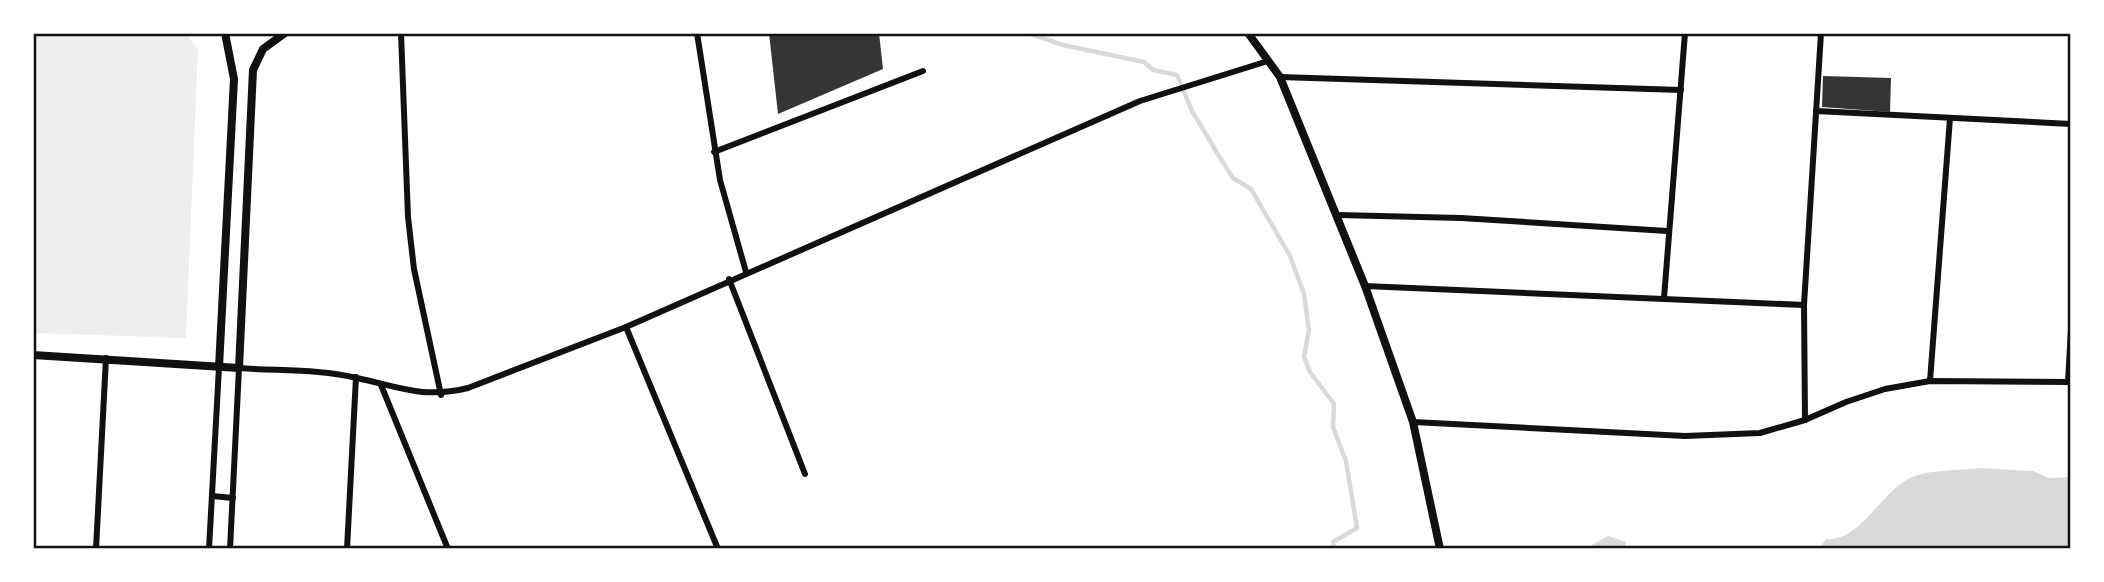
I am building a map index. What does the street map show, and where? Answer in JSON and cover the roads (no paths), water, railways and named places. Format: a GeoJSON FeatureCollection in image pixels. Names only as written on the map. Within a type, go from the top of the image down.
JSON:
{"type":"FeatureCollection","features":[{"type":"Feature","properties":{"kind":"street"},"geometry":{"type":"LineString","coordinates":[[209,549],[234,79],[225,33]]}},
{"type":"Feature","properties":{"kind":"street"},"geometry":{"type":"LineString","coordinates":[[230,549],[253,70],[263,49],[285,33]]}},
{"type":"Feature","properties":{"kind":"street"},"geometry":{"type":"LineString","coordinates":[[401,33],[408,217],[419,294],[441,394]]}},
{"type":"Feature","properties":{"kind":"street"},"geometry":{"type":"LineString","coordinates":[[697,33],[714,152],[746,272]]}},
{"type":"Feature","properties":{"kind":"street"},"geometry":{"type":"LineString","coordinates":[[1248,33],[1280,77],[1366,286],[1413,422],[1440,549]]}},
{"type":"Feature","properties":{"kind":"street"},"geometry":{"type":"LineString","coordinates":[[1664,298],[1667,231],[1685,33]]}},
{"type":"Feature","properties":{"kind":"street"},"geometry":{"type":"LineString","coordinates":[[1805,420],[1804,305],[1821,33]]}},
{"type":"Feature","properties":{"kind":"street"},"geometry":{"type":"LineString","coordinates":[[33,355],[107,357],[356,377],[381,385],[441,394],[468,388],[626,327],[729,279],[1121,109],[1268,61]]}},
{"type":"Feature","properties":{"kind":"street"},"geometry":{"type":"LineString","coordinates":[[714,152],[923,71]]}},
{"type":"Feature","properties":{"kind":"street"},"geometry":{"type":"LineString","coordinates":[[1280,77],[1681,90]]}},
{"type":"Feature","properties":{"kind":"street"},"geometry":{"type":"LineString","coordinates":[[1816,111],[2071,124]]}},
{"type":"Feature","properties":{"kind":"street"},"geometry":{"type":"LineString","coordinates":[[1930,381],[1950,118]]}},
{"type":"Feature","properties":{"kind":"street"},"geometry":{"type":"LineString","coordinates":[[1338,215],[1461,218],[1667,231]]}},
{"type":"Feature","properties":{"kind":"street"},"geometry":{"type":"LineString","coordinates":[[729,279],[805,474]]}},
{"type":"Feature","properties":{"kind":"street"},"geometry":{"type":"LineString","coordinates":[[1366,286],[1804,305]]}},
{"type":"Feature","properties":{"kind":"street"},"geometry":{"type":"LineString","coordinates":[[626,327],[718,549]]}},
{"type":"Feature","properties":{"kind":"street"},"geometry":{"type":"LineString","coordinates":[[1413,422],[1685,436],[1760,433],[1805,420],[1885,389],[1930,381],[2069,382],[2071,329]]}},
{"type":"Feature","properties":{"kind":"street"},"geometry":{"type":"LineString","coordinates":[[96,549],[107,357]]}},
{"type":"Feature","properties":{"kind":"street"},"geometry":{"type":"LineString","coordinates":[[347,549],[356,377]]}},
{"type":"Feature","properties":{"kind":"street"},"geometry":{"type":"LineString","coordinates":[[381,385],[448,549]]}},
{"type":"Feature","properties":{"kind":"street"},"geometry":{"type":"LineString","coordinates":[[212,496],[233,498]]}},
{"type":"Feature","properties":{"kind":"waterway"},"geometry":{"type":"LineString","coordinates":[[1028,33],[1063,45],[1144,62],[1153,70],[1177,75],[1192,111],[1233,178],[1251,189],[1290,256],[1304,294],[1309,330],[1304,357],[1310,372],[1334,404],[1333,427],[1346,461],[1357,528],[1333,542],[1334,549]]}}]}
